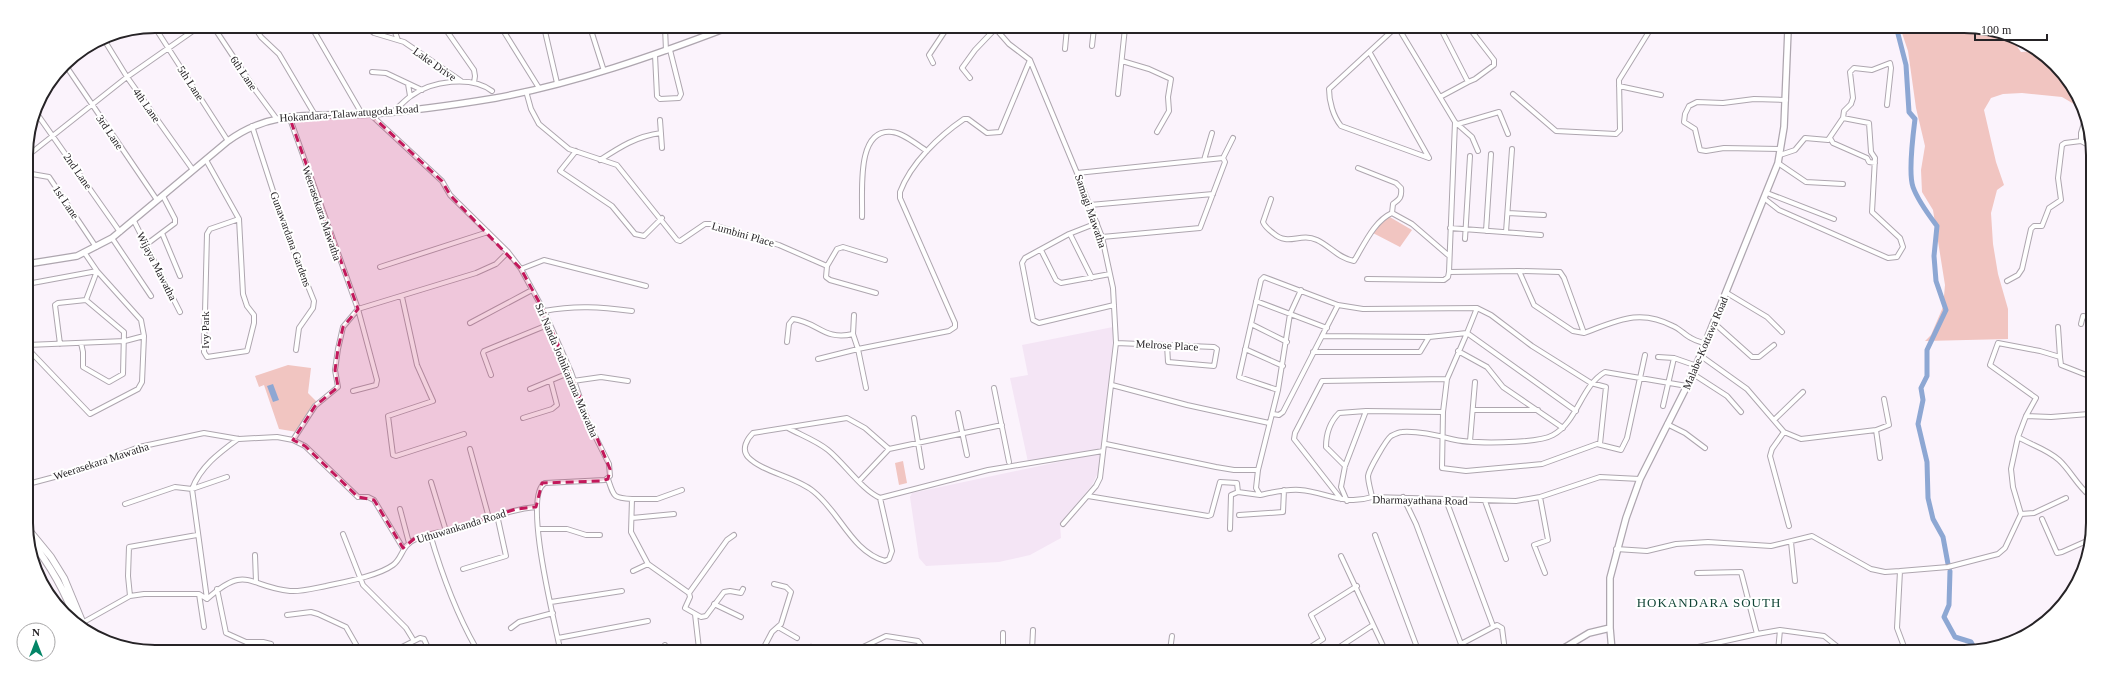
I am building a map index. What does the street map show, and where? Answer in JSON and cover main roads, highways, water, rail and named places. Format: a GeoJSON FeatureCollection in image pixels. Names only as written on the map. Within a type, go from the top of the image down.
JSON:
{"type":"FeatureCollection","features":[{"type":"Feature","properties":{"kind":"main road","name":"Hokandara-Talawatugoda Road"},"geometry":{"type":"LineString","coordinates":[[33,263],[56,260],[84,252],[112,238],[228,141],[243,130],[252,126],[276,118],[289,116],[370,114],[453,105],[526,91],[604,71],[656,55],[714,33]]}},
{"type":"Feature","properties":{"kind":"main road","name":"Malabe-Kottawa Road"},"geometry":{"type":"LineString","coordinates":[[1611,645],[1610,578],[1616,549],[1640,478],[1697,366],[1768,193],[1778,163],[1781,152],[1786,100],[1788,33]]}},
{"type":"Feature","properties":{"kind":"main road"},"geometry":{"type":"LineString","coordinates":[[34,536],[51,556],[64,578],[78,617]]}},
{"type":"Feature","properties":{"kind":"main road"},"geometry":{"type":"LineString","coordinates":[[35,545],[47,560],[58,578],[76,616]]}},
{"type":"Feature","properties":{"kind":"main road"},"geometry":{"type":"LineString","coordinates":[[1569,645],[1589,633],[1610,628]]}},
{"type":"Feature","properties":{"kind":"water"},"geometry":{"type":"Polygon","coordinates":[[[273,384],[279,400],[273,402],[267,386],[273,384]]]}},
{"type":"Feature","properties":{"kind":"waterway"},"geometry":{"type":"LineString","coordinates":[[1898,33],[1906,65],[1909,112],[1915,119],[1911,154],[1913,187],[1937,226],[1934,256],[1936,281],[1946,310],[1927,350],[1927,376],[1921,388],[1923,400],[1918,424],[1927,462],[1928,498],[1933,519],[1943,537],[1948,564]]}},
{"type":"Feature","properties":{"kind":"waterway"},"geometry":{"type":"LineString","coordinates":[[1950,571],[1949,605],[1944,617],[1955,637],[1971,642],[1973,645]]}},
{"type":"Feature","properties":{"kind":"district","name":"HOKANDARA SOUTH"},"geometry":{"type":"Point","coordinates":[1709,602]}}]}
